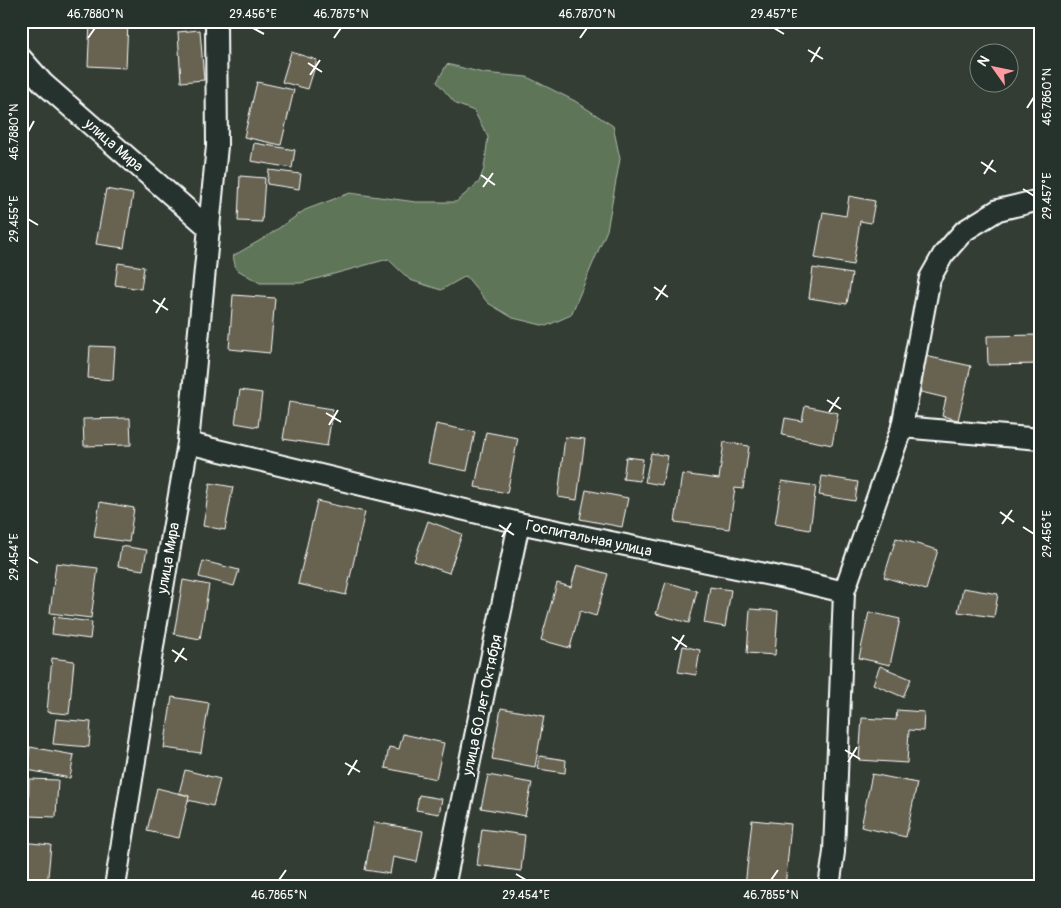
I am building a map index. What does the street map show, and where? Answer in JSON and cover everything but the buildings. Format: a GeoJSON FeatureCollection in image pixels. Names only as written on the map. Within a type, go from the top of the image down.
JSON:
{"type":"FeatureCollection","features":[{"type":"Feature","properties":{"kind":"street","name":"улица Мира"},"geometry":{"type":"LineString","coordinates":[[116,887],[155,634],[188,443],[217,146],[216,21]]}},
{"type":"Feature","properties":{"kind":"street","name":"улица Мира"},"geometry":{"type":"LineString","coordinates":[[21,58],[43,83],[210,229]]}},
{"type":"Feature","properties":{"kind":"street"},"geometry":{"type":"LineString","coordinates":[[829,887],[834,852],[844,592],[902,427],[930,278],[943,255],[964,231],[998,210],[1040,200]]}},
{"type":"Feature","properties":{"kind":"street"},"geometry":{"type":"LineString","coordinates":[[902,427],[1040,438]]}},
{"type":"Feature","properties":{"kind":"street","name":"Госпитальная улица"},"geometry":{"type":"LineString","coordinates":[[188,443],[519,523],[844,592]]}},
{"type":"Feature","properties":{"kind":"street","name":"улица 60 лет Октября"},"geometry":{"type":"LineString","coordinates":[[444,887],[519,523]]}},
{"type":"Feature","properties":{"kind":"green space"},"geometry":{"type":"Polygon","coordinates":[[[447,64],[483,73],[527,77],[575,101],[613,126],[620,159],[607,230],[571,315],[546,326],[513,318],[488,303],[466,276],[441,290],[410,280],[388,259],[301,283],[260,283],[236,269],[233,256],[266,237],[305,210],[350,193],[416,202],[456,202],[479,182],[484,169],[488,137],[474,111],[456,104],[437,82],[447,64]]]}}]}
